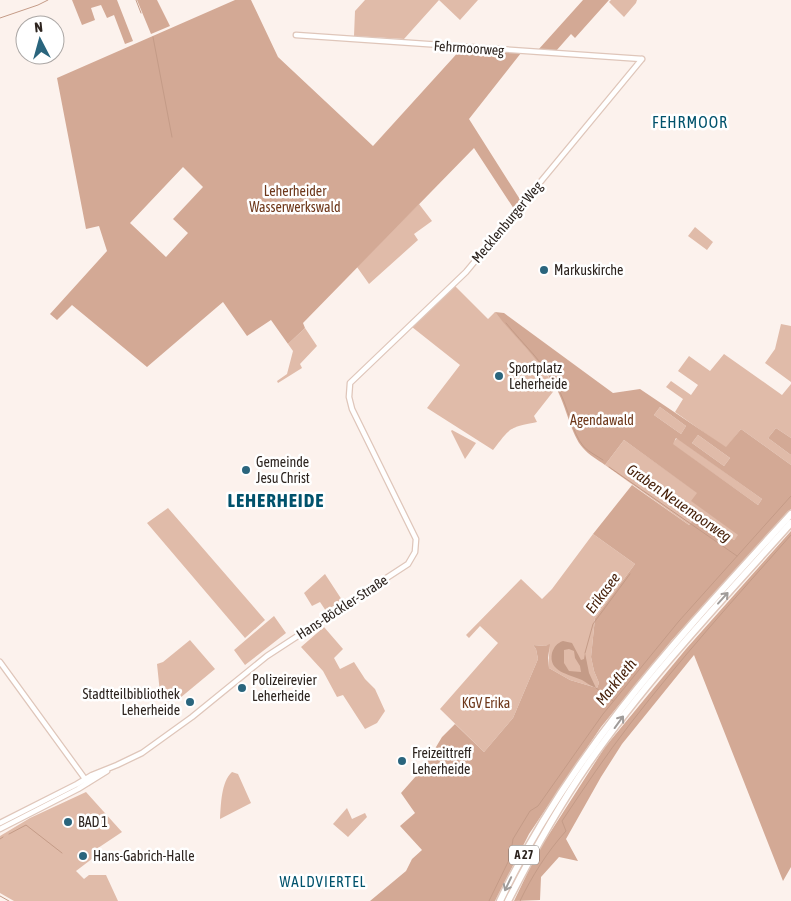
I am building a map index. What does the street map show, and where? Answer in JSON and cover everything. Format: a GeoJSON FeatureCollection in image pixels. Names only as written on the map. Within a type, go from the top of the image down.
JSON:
{"type":"FeatureCollection","features":[{"type":"Feature","properties":{"kind":"highway","name":"A 27"},"geometry":{"type":"LineString","coordinates":[[500,901],[512,875],[547,815],[582,761],[622,707],[690,625],[791,514]]}},
{"type":"Feature","properties":{"kind":"highway","name":"A 27"},"geometry":{"type":"LineString","coordinates":[[508,901],[552,819],[588,764],[629,709],[696,629],[791,523]]}},
{"type":"Feature","properties":{"kind":"street","name":"Fehrmoorweg"},"geometry":{"type":"LineString","coordinates":[[296,35],[642,59]]}},
{"type":"Feature","properties":{"kind":"street","name":"Mecklenburger Weg"},"geometry":{"type":"LineString","coordinates":[[350,383],[358,373],[466,272],[642,59]]}},
{"type":"Feature","properties":{"kind":"street","name":"Mecklenburger Weg"},"geometry":{"type":"LineString","coordinates":[[349,396],[358,373]]}},
{"type":"Feature","properties":{"kind":"street","name":"Hans-Böckler-Straße"},"geometry":{"type":"LineString","coordinates":[[0,823],[117,766],[158,742],[198,713],[267,656],[402,568],[412,558],[416,542],[414,533],[352,409],[349,396],[350,383]]}},
{"type":"Feature","properties":{"kind":"street"},"geometry":{"type":"LineString","coordinates":[[0,662],[87,781]]}},
{"type":"Feature","properties":{"kind":"street","name":"Hans-Böckler-Straße"},"geometry":{"type":"LineString","coordinates":[[0,829],[87,781]]}},
{"type":"Feature","properties":{"kind":"green space"},"geometry":{"type":"Polygon","coordinates":[[[72,0],[117,0],[133,41],[125,44],[114,15],[107,18],[101,5],[91,8],[95,20],[82,25],[72,0]]]}},
{"type":"Feature","properties":{"kind":"green space"},"geometry":{"type":"Polygon","coordinates":[[[137,0],[157,0],[170,26],[151,34],[137,0]]]}},
{"type":"Feature","properties":{"kind":"green space","name":"Leherheider Wasserwerkswald"},"geometry":{"type":"Polygon","coordinates":[[[235,0],[251,0],[278,57],[373,146],[462,48],[521,53],[469,119],[521,201],[514,209],[474,148],[303,323],[305,328],[288,344],[271,320],[247,336],[223,302],[147,367],[72,305],[57,320],[50,314],[107,251],[99,226],[86,229],[57,78],[235,0]],[[183,167],[130,223],[166,257],[188,233],[173,219],[203,187],[183,167]]]}},
{"type":"Feature","properties":{"kind":"green space"},"geometry":{"type":"Polygon","coordinates":[[[365,0],[439,0],[404,39],[354,36],[355,11],[365,0]]]}},
{"type":"Feature","properties":{"kind":"green space"},"geometry":{"type":"Polygon","coordinates":[[[439,0],[478,0],[460,20],[439,0]]]}},
{"type":"Feature","properties":{"kind":"green space"},"geometry":{"type":"Polygon","coordinates":[[[583,0],[609,0],[575,38],[571,34],[556,51],[538,50],[583,0]]]}},
{"type":"Feature","properties":{"kind":"green space"},"geometry":{"type":"Polygon","coordinates":[[[611,0],[637,0],[624,17],[609,2],[611,0]]]}},
{"type":"Feature","properties":{"kind":"green space"},"geometry":{"type":"Polygon","coordinates":[[[419,204],[432,221],[414,234],[418,240],[369,284],[357,267],[419,204]]]}},
{"type":"Feature","properties":{"kind":"green space"},"geometry":{"type":"Polygon","coordinates":[[[695,227],[713,242],[707,250],[688,236],[695,227]]]}},
{"type":"Feature","properties":{"kind":"green space","name":"Sportplatz Leherheide"},"geometry":{"type":"Polygon","coordinates":[[[455,286],[488,319],[495,312],[535,358],[556,388],[534,416],[537,422],[515,427],[503,437],[493,450],[427,408],[460,365],[412,327],[455,286]]]}},
{"type":"Feature","properties":{"kind":"green space","name":"Agendawald"},"geometry":{"type":"Polygon","coordinates":[[[495,312],[504,313],[613,393],[640,389],[726,447],[741,429],[791,465],[791,509],[672,640],[601,727],[529,834],[495,901],[370,901],[406,871],[412,859],[422,850],[400,826],[415,813],[401,793],[424,767],[442,737],[455,724],[484,752],[513,718],[538,659],[533,645],[545,646],[550,644],[549,668],[570,680],[597,688],[599,683],[591,657],[595,618],[635,564],[593,534],[632,485],[689,525],[698,514],[734,540],[738,535],[691,501],[697,493],[624,440],[605,465],[588,453],[575,436],[560,395],[550,378],[495,312]],[[660,407],[654,415],[681,434],[686,426],[660,407]],[[698,435],[692,443],[724,466],[730,458],[698,435]],[[676,438],[673,444],[758,505],[762,499],[676,438]]]}},
{"type":"Feature","properties":{"kind":"green space"},"geometry":{"type":"Polygon","coordinates":[[[781,324],[791,326],[791,382],[765,363],[775,349],[781,324]]]}},
{"type":"Feature","properties":{"kind":"green space"},"geometry":{"type":"Polygon","coordinates":[[[305,328],[317,346],[300,364],[302,368],[278,383],[277,381],[287,374],[293,351],[288,344],[305,328]]]}},
{"type":"Feature","properties":{"kind":"green space"},"geometry":{"type":"Polygon","coordinates":[[[724,354],[782,395],[791,384],[791,438],[776,428],[768,438],[791,455],[791,465],[741,429],[726,448],[675,412],[683,399],[666,387],[671,381],[691,395],[698,385],[678,371],[689,356],[710,371],[724,354]]]}},
{"type":"Feature","properties":{"kind":"green space"},"geometry":{"type":"Polygon","coordinates":[[[660,407],[686,426],[681,434],[654,415],[660,407]]]}},
{"type":"Feature","properties":{"kind":"green space"},"geometry":{"type":"Polygon","coordinates":[[[776,428],[791,438],[791,455],[768,438],[776,428]]]}},
{"type":"Feature","properties":{"kind":"green space"},"geometry":{"type":"Polygon","coordinates":[[[451,431],[476,443],[465,459],[451,431]]]}},
{"type":"Feature","properties":{"kind":"green space"},"geometry":{"type":"Polygon","coordinates":[[[698,435],[730,458],[724,466],[692,443],[698,435]]]}},
{"type":"Feature","properties":{"kind":"green space"},"geometry":{"type":"Polygon","coordinates":[[[677,438],[762,499],[758,505],[672,444],[677,438]]]}},
{"type":"Feature","properties":{"kind":"green space"},"geometry":{"type":"Polygon","coordinates":[[[624,440],[698,493],[692,501],[739,535],[734,540],[698,514],[689,525],[605,465],[624,440]]]}},
{"type":"Feature","properties":{"kind":"green space"},"geometry":{"type":"Polygon","coordinates":[[[168,508],[265,620],[245,638],[147,523],[168,508]]]}},
{"type":"Feature","properties":{"kind":"green space"},"geometry":{"type":"Polygon","coordinates":[[[791,531],[791,867],[783,881],[694,655],[622,744],[566,839],[578,861],[559,857],[541,877],[540,900],[514,901],[537,853],[605,747],[686,649],[791,531]]]}},
{"type":"Feature","properties":{"kind":"green space","name":"KGV Erika"},"geometry":{"type":"Polygon","coordinates":[[[593,534],[635,564],[595,618],[591,657],[599,683],[597,688],[570,680],[549,668],[549,645],[533,645],[538,659],[513,718],[484,752],[440,709],[498,643],[480,626],[469,638],[466,635],[521,579],[542,599],[552,589],[593,534]]]}},
{"type":"Feature","properties":{"kind":"green space"},"geometry":{"type":"Polygon","coordinates":[[[325,574],[342,600],[326,611],[320,602],[312,606],[304,593],[325,574]]]}},
{"type":"Feature","properties":{"kind":"green space"},"geometry":{"type":"Polygon","coordinates":[[[274,616],[286,633],[245,665],[234,650],[274,616]]]}},
{"type":"Feature","properties":{"kind":"green space"},"geometry":{"type":"Polygon","coordinates":[[[324,627],[343,649],[334,658],[340,669],[354,662],[365,679],[375,689],[385,711],[377,723],[365,729],[343,695],[337,697],[323,671],[301,647],[324,627]]]}},
{"type":"Feature","properties":{"kind":"green space"},"geometry":{"type":"Polygon","coordinates":[[[190,640],[215,669],[180,698],[167,698],[167,693],[160,693],[157,664],[163,662],[190,640]]]}},
{"type":"Feature","properties":{"kind":"green space"},"geometry":{"type":"Polygon","coordinates":[[[232,772],[238,774],[251,803],[220,819],[224,788],[228,776],[232,772]]]}},
{"type":"Feature","properties":{"kind":"green space"},"geometry":{"type":"Polygon","coordinates":[[[86,792],[122,832],[95,850],[97,855],[76,871],[84,879],[89,875],[106,875],[118,901],[14,901],[0,893],[0,836],[30,818],[86,792]]]}},
{"type":"Feature","properties":{"kind":"green space"},"geometry":{"type":"Polygon","coordinates":[[[347,808],[352,819],[365,813],[367,817],[348,837],[333,824],[347,808]]]}},
{"type":"Feature","properties":{"kind":"shaded area","name":"Erikasee"},"geometry":{"type":"Polygon","coordinates":[[[561,642],[572,643],[581,660],[584,659],[585,653],[589,673],[596,688],[556,668],[553,664],[552,653],[561,642]],[[564,650],[564,663],[569,671],[581,672],[575,658],[574,651],[564,650]]]}},
{"type":"Feature","properties":{"kind":"waterway"},"geometry":{"type":"LineString","coordinates":[[0,18],[48,0]]}},
{"type":"Feature","properties":{"kind":"waterway"},"geometry":{"type":"LineString","coordinates":[[136,0],[141,13]]}},
{"type":"Feature","properties":{"kind":"waterway"},"geometry":{"type":"LineString","coordinates":[[153,37],[172,137]]}},
{"type":"Feature","properties":{"kind":"waterway","name":"Graben Neuemoorweg"},"geometry":{"type":"LineString","coordinates":[[506,323],[552,378],[584,447],[603,460]]}},
{"type":"Feature","properties":{"kind":"waterway","name":"Graben Neuemoorweg"},"geometry":{"type":"LineString","coordinates":[[609,467],[737,556]]}},
{"type":"Feature","properties":{"kind":"waterway","name":"Markfleth"},"geometry":{"type":"LineString","coordinates":[[489,901],[510,858],[513,839],[530,811],[538,806],[603,714],[679,621],[791,496]]}},
{"type":"Feature","properties":{"kind":"waterway"},"geometry":{"type":"LineString","coordinates":[[520,901],[540,864],[566,831],[562,821],[621,736],[649,699],[791,535]]}},
{"type":"Feature","properties":{"kind":"waterway","name":"Erikasee"},"geometry":{"type":"LineString","coordinates":[[585,653],[593,624],[630,574]]}},
{"type":"Feature","properties":{"kind":"waterway","name":"Erikasee"},"geometry":{"type":"LineString","coordinates":[[596,688],[613,701]]}},
{"type":"Feature","properties":{"kind":"waterway"},"geometry":{"type":"LineString","coordinates":[[9,834],[26,825],[62,853]]}},
{"type":"Feature","properties":{"kind":"waterway"},"geometry":{"type":"LineString","coordinates":[[0,896],[9,901]]}},
{"type":"Feature","properties":{"kind":"place","name":"Markuskirche"},"geometry":{"type":"Point","coordinates":[544,270]}},
{"type":"Feature","properties":{"kind":"place","name":"Sportplatz Leherheide"},"geometry":{"type":"Point","coordinates":[499,376]}},
{"type":"Feature","properties":{"kind":"place","name":"Gemeinde Jesu Christ"},"geometry":{"type":"Point","coordinates":[246,470]}},
{"type":"Feature","properties":{"kind":"place","name":"Polizeirevier Leherheide"},"geometry":{"type":"Point","coordinates":[242,688]}},
{"type":"Feature","properties":{"kind":"place","name":"Stadtteilbibliothek Leherheide"},"geometry":{"type":"Point","coordinates":[190,702]}},
{"type":"Feature","properties":{"kind":"place","name":"Freizeittreff Leherheide"},"geometry":{"type":"Point","coordinates":[402,761]}},
{"type":"Feature","properties":{"kind":"place","name":"BAD 1"},"geometry":{"type":"Point","coordinates":[68,822]}},
{"type":"Feature","properties":{"kind":"place","name":"Hans-Gabrich-Halle"},"geometry":{"type":"Point","coordinates":[83,856]}},
{"type":"Feature","properties":{"kind":"district","name":"FEHRMOOR"},"geometry":{"type":"Point","coordinates":[690,122]}},
{"type":"Feature","properties":{"kind":"district","name":"LEHERHEIDE"},"geometry":{"type":"Point","coordinates":[276,500]}},
{"type":"Feature","properties":{"kind":"district","name":"WALDVIERTEL"},"geometry":{"type":"Point","coordinates":[323,882]}}]}
